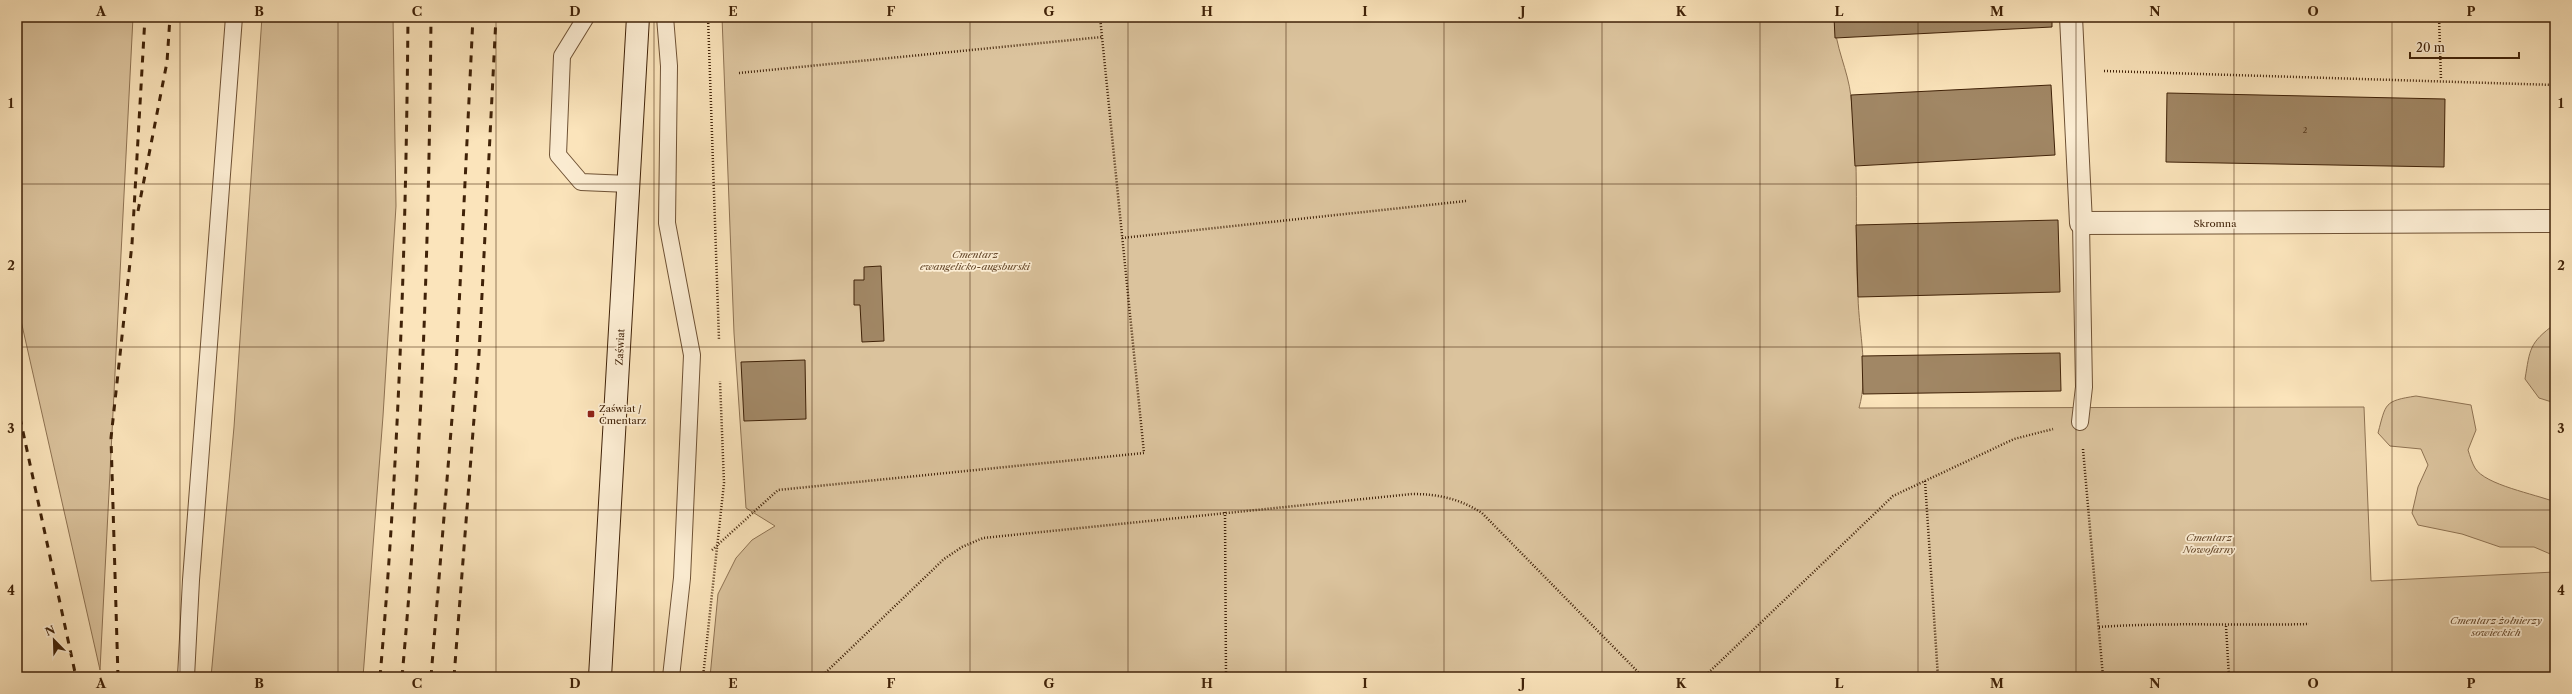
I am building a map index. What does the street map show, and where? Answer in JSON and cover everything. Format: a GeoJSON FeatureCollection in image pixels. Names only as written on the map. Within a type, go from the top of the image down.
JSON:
{"type":"FeatureCollection","features":[{"type":"Feature","properties":{"kind":"street","name":"Zaświat"},"geometry":{"type":"LineString","coordinates":[[600,677],[638,17]]}},
{"type":"Feature","properties":{"kind":"street"},"geometry":{"type":"LineString","coordinates":[[2071,17],[2081,224]]}},
{"type":"Feature","properties":{"kind":"street","name":"Skromna"},"geometry":{"type":"LineString","coordinates":[[2081,224],[2555,221]]}},
{"type":"Feature","properties":{"kind":"lane"},"geometry":{"type":"LineString","coordinates":[[186,677],[191,580],[234,17]]}},
{"type":"Feature","properties":{"kind":"lane"},"geometry":{"type":"LineString","coordinates":[[586,17],[562,56],[558,155],[581,182],[629,184]]}},
{"type":"Feature","properties":{"kind":"lane"},"geometry":{"type":"LineString","coordinates":[[665,17],[669,66],[667,223],[692,355],[682,578],[671,677]]}},
{"type":"Feature","properties":{"kind":"lane"},"geometry":{"type":"LineString","coordinates":[[2080,422],[2084,387],[2081,224]]}},
{"type":"Feature","properties":{"kind":"path"},"geometry":{"type":"LineString","coordinates":[[682,578],[778,490],[1144,454],[1100,17]]}},
{"type":"Feature","properties":{"kind":"path"},"geometry":{"type":"LineString","coordinates":[[2439,17],[2441,80]]}},
{"type":"Feature","properties":{"kind":"path"},"geometry":{"type":"LineString","coordinates":[[739,73],[1102,37]]}},
{"type":"Feature","properties":{"kind":"path"},"geometry":{"type":"LineString","coordinates":[[2074,71],[2441,80],[2555,85]]}},
{"type":"Feature","properties":{"kind":"path"},"geometry":{"type":"LineString","coordinates":[[1122,238],[1466,200]]}},
{"type":"Feature","properties":{"kind":"path"},"geometry":{"type":"LineString","coordinates":[[1704,677],[1893,496],[2014,438],[2080,422],[2103,677]]}},
{"type":"Feature","properties":{"kind":"path"},"geometry":{"type":"LineString","coordinates":[[1924,481],[1938,677]]}},
{"type":"Feature","properties":{"kind":"path"},"geometry":{"type":"LineString","coordinates":[[821,677],[944,559],[962,547],[983,538],[1412,494],[1437,494],[1467,503],[1496,525],[1643,677]]}},
{"type":"Feature","properties":{"kind":"path"},"geometry":{"type":"LineString","coordinates":[[1225,512],[1226,677]]}},
{"type":"Feature","properties":{"kind":"path"},"geometry":{"type":"LineString","coordinates":[[2099,627],[2143,624],[2226,626],[2309,624]]}},
{"type":"Feature","properties":{"kind":"path"},"geometry":{"type":"LineString","coordinates":[[2226,626],[2229,677]]}},
{"type":"Feature","properties":{"kind":"green space"},"geometry":{"type":"Polygon","coordinates":[[[17,17],[133,17],[100,670],[17,303],[17,17]]]}},
{"type":"Feature","properties":{"kind":"green space"},"geometry":{"type":"Polygon","coordinates":[[[262,17],[393,17],[396,206],[383,416],[363,677],[211,677],[234,427],[262,17]]]}},
{"type":"Feature","properties":{"kind":"green space"},"geometry":{"type":"Polygon","coordinates":[[[722,17],[1834,17],[1839,49],[1849,87],[1854,122],[1857,272],[1863,353],[1862,395],[1859,408],[2364,407],[2371,581],[2555,572],[2555,677],[710,677],[718,594],[736,558],[752,540],[775,526],[746,508],[734,333],[722,17]]]}},
{"type":"Feature","properties":{"kind":"green space"},"geometry":{"type":"Polygon","coordinates":[[[2555,324],[2555,403],[2539,398],[2525,379],[2532,347],[2540,336],[2555,324]]]}},
{"type":"Feature","properties":{"kind":"green space"},"geometry":{"type":"Polygon","coordinates":[[[2416,396],[2471,405],[2476,430],[2468,450],[2475,468],[2480,474],[2499,484],[2555,502],[2555,556],[2534,547],[2500,547],[2462,534],[2418,525],[2412,513],[2418,487],[2428,465],[2421,449],[2390,446],[2378,433],[2385,409],[2388,405],[2398,400],[2416,396]]]}},
{"type":"Feature","properties":{"kind":"building"},"geometry":{"type":"Polygon","coordinates":[[[1834,17],[2052,17],[2052,27],[1835,38],[1834,17]]]}},
{"type":"Feature","properties":{"kind":"building"},"geometry":{"type":"Polygon","coordinates":[[[2051,85],[2055,155],[1855,166],[1851,95],[2051,85]]]}},
{"type":"Feature","properties":{"kind":"building"},"geometry":{"type":"Polygon","coordinates":[[[2167,93],[2445,99],[2444,167],[2166,162],[2167,93]]]}},
{"type":"Feature","properties":{"kind":"building"},"geometry":{"type":"Polygon","coordinates":[[[2058,220],[2060,292],[1858,297],[1856,225],[2058,220]]]}},
{"type":"Feature","properties":{"kind":"building"},"geometry":{"type":"Polygon","coordinates":[[[881,266],[884,341],[862,342],[860,305],[854,305],[854,280],[864,280],[864,267],[881,266]]]}},
{"type":"Feature","properties":{"kind":"building"},"geometry":{"type":"Polygon","coordinates":[[[2060,353],[2061,391],[1863,394],[1862,356],[2060,353]]]}},
{"type":"Feature","properties":{"kind":"building"},"geometry":{"type":"Polygon","coordinates":[[[805,360],[806,419],[744,421],[741,362],[805,360]]]}},
{"type":"Feature","properties":{"kind":"railway"},"geometry":{"type":"LineString","coordinates":[[118,677],[111,438],[132,244],[145,17]]}},
{"type":"Feature","properties":{"kind":"railway"},"geometry":{"type":"LineString","coordinates":[[138,211],[167,62],[170,17]]}},
{"type":"Feature","properties":{"kind":"railway"},"geometry":{"type":"LineString","coordinates":[[380,677],[387,595],[397,430],[403,265],[408,17]]}},
{"type":"Feature","properties":{"kind":"railway"},"geometry":{"type":"LineString","coordinates":[[402,677],[415,512],[423,347],[431,17]]}},
{"type":"Feature","properties":{"kind":"railway"},"geometry":{"type":"LineString","coordinates":[[431,677],[456,369],[473,17]]}},
{"type":"Feature","properties":{"kind":"railway"},"geometry":{"type":"LineString","coordinates":[[454,677],[479,354],[496,17]]}},
{"type":"Feature","properties":{"kind":"railway"},"geometry":{"type":"LineString","coordinates":[[17,404],[76,677]]}},
{"type":"Feature","properties":{"kind":"place","name":"Zaświat / Cmentarz"},"geometry":{"type":"Point","coordinates":[591,414]}},
{"type":"Feature","properties":{"kind":"park label","name":"Cmentarz ewangelicko-augsburski"},"geometry":{"type":"Point","coordinates":[975,260]}},
{"type":"Feature","properties":{"kind":"park label","name":"Cmentarz Nowofarny"},"geometry":{"type":"Point","coordinates":[2209,542]}},
{"type":"Feature","properties":{"kind":"park label","name":"Cmentarz żołnierzy sowieckich"},"geometry":{"type":"Point","coordinates":[2496,626]}}]}
